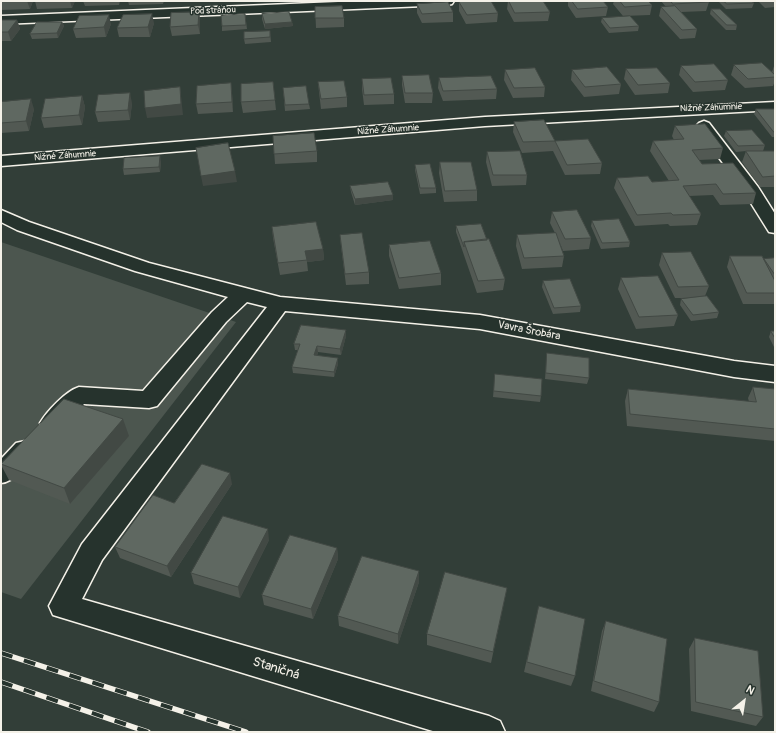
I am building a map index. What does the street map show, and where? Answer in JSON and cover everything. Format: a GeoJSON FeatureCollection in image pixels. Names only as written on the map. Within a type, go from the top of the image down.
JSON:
{"type":"FeatureCollection","features":[{"type":"Feature","properties":{"kind":"street","name":"Pod stráňou"},"geometry":{"type":"LineString","coordinates":[[1,20],[448,1]]}},
{"type":"Feature","properties":{"kind":"street","name":"Nižné Záhumnie"},"geometry":{"type":"LineString","coordinates":[[1,161],[529,119],[691,109],[775,106]]}},
{"type":"Feature","properties":{"kind":"street"},"geometry":{"type":"LineString","coordinates":[[691,109],[752,191],[775,228]]}},
{"type":"Feature","properties":{"kind":"street","name":"Vavra Šrobára"},"geometry":{"type":"LineString","coordinates":[[1,215],[23,226],[142,267],[280,304],[480,322],[734,369],[775,374]]}},
{"type":"Feature","properties":{"kind":"street"},"geometry":{"type":"LineString","coordinates":[[2,474],[79,395],[149,400],[220,317],[242,295]]}},
{"type":"Feature","properties":{"kind":"street","name":"Staničná"},"geometry":{"type":"LineString","coordinates":[[280,304],[92,552],[63,606],[489,732]]}},
{"type":"Feature","properties":{"kind":"shaded area"},"geometry":{"type":"Polygon","coordinates":[[[1,242],[236,322],[21,599],[1,592],[1,242]]]}},
{"type":"Feature","properties":{"kind":"building"},"geometry":{"type":"Polygon","coordinates":[[[491,1],[498,13],[467,15],[459,2],[491,1]]]}},
{"type":"Feature","properties":{"kind":"building"},"geometry":{"type":"Polygon","coordinates":[[[509,1],[543,1],[550,12],[515,13],[509,1]]]}},
{"type":"Feature","properties":{"kind":"building"},"geometry":{"type":"Polygon","coordinates":[[[572,1],[603,1],[608,7],[578,9],[572,1]]]}},
{"type":"Feature","properties":{"kind":"building"},"geometry":{"type":"Polygon","coordinates":[[[620,1],[648,1],[652,5],[625,7],[620,1]]]}},
{"type":"Feature","properties":{"kind":"building"},"geometry":{"type":"Polygon","coordinates":[[[671,1],[708,1],[709,2],[673,4],[671,1]]]}},
{"type":"Feature","properties":{"kind":"building"},"geometry":{"type":"Polygon","coordinates":[[[724,1],[751,1],[754,3],[727,4],[724,1]]]}},
{"type":"Feature","properties":{"kind":"building"},"geometry":{"type":"Polygon","coordinates":[[[448,2],[453,12],[422,14],[417,4],[448,2]]]}},
{"type":"Feature","properties":{"kind":"building"},"geometry":{"type":"Polygon","coordinates":[[[342,6],[344,18],[315,18],[315,7],[342,6]]]}},
{"type":"Feature","properties":{"kind":"building"},"geometry":{"type":"Polygon","coordinates":[[[675,6],[697,29],[682,30],[661,7],[675,6]]]}},
{"type":"Feature","properties":{"kind":"building"},"geometry":{"type":"Polygon","coordinates":[[[711,9],[720,9],[737,25],[727,25],[711,9]]]}},
{"type":"Feature","properties":{"kind":"building"},"geometry":{"type":"Polygon","coordinates":[[[199,12],[198,25],[170,27],[171,13],[199,12]]]}},
{"type":"Feature","properties":{"kind":"building"},"geometry":{"type":"Polygon","coordinates":[[[289,12],[292,22],[265,24],[262,14],[289,12]]]}},
{"type":"Feature","properties":{"kind":"building"},"geometry":{"type":"Polygon","coordinates":[[[152,14],[148,27],[117,28],[123,15],[152,14]]]}},
{"type":"Feature","properties":{"kind":"building"},"geometry":{"type":"Polygon","coordinates":[[[245,14],[246,25],[222,26],[221,16],[245,14]]]}},
{"type":"Feature","properties":{"kind":"building"},"geometry":{"type":"Polygon","coordinates":[[[109,15],[104,27],[73,29],[79,16],[109,15]]]}},
{"type":"Feature","properties":{"kind":"building"},"geometry":{"type":"Polygon","coordinates":[[[630,16],[639,26],[610,28],[602,18],[630,16]]]}},
{"type":"Feature","properties":{"kind":"building"},"geometry":{"type":"Polygon","coordinates":[[[1,20],[17,20],[8,32],[1,32],[1,20]]]}},
{"type":"Feature","properties":{"kind":"building"},"geometry":{"type":"Polygon","coordinates":[[[37,22],[62,22],[57,33],[30,34],[37,22]]]}},
{"type":"Feature","properties":{"kind":"building"},"geometry":{"type":"Polygon","coordinates":[[[270,31],[270,37],[244,39],[244,32],[270,31]]]}},
{"type":"Feature","properties":{"kind":"building"},"geometry":{"type":"Polygon","coordinates":[[[762,63],[775,75],[775,77],[748,79],[734,65],[762,63]]]}},
{"type":"Feature","properties":{"kind":"building"},"geometry":{"type":"Polygon","coordinates":[[[714,64],[728,80],[695,82],[681,66],[714,64]]]}},
{"type":"Feature","properties":{"kind":"building"},"geometry":{"type":"Polygon","coordinates":[[[607,67],[621,84],[585,87],[572,70],[607,67]]]}},
{"type":"Feature","properties":{"kind":"building"},"geometry":{"type":"Polygon","coordinates":[[[535,68],[545,87],[514,88],[505,70],[535,68]]]}},
{"type":"Feature","properties":{"kind":"building"},"geometry":{"type":"Polygon","coordinates":[[[657,68],[670,83],[638,85],[626,69],[657,68]]]}},
{"type":"Feature","properties":{"kind":"building"},"geometry":{"type":"Polygon","coordinates":[[[429,75],[433,93],[405,93],[402,76],[429,75]]]}},
{"type":"Feature","properties":{"kind":"building"},"geometry":{"type":"Polygon","coordinates":[[[491,76],[497,89],[443,91],[439,78],[491,76]]]}},
{"type":"Feature","properties":{"kind":"building"},"geometry":{"type":"Polygon","coordinates":[[[391,78],[394,94],[364,95],[362,79],[391,78]]]}},
{"type":"Feature","properties":{"kind":"building"},"geometry":{"type":"Polygon","coordinates":[[[344,81],[347,97],[321,99],[318,82],[344,81]]]}},
{"type":"Feature","properties":{"kind":"building"},"geometry":{"type":"Polygon","coordinates":[[[273,82],[275,100],[241,102],[241,84],[273,82]]]}},
{"type":"Feature","properties":{"kind":"building"},"geometry":{"type":"Polygon","coordinates":[[[231,83],[232,102],[196,104],[197,86],[231,83]]]}},
{"type":"Feature","properties":{"kind":"building"},"geometry":{"type":"Polygon","coordinates":[[[306,86],[309,104],[285,105],[283,88],[306,86]]]}},
{"type":"Feature","properties":{"kind":"building"},"geometry":{"type":"Polygon","coordinates":[[[180,87],[181,104],[145,108],[144,91],[180,87]]]}},
{"type":"Feature","properties":{"kind":"building"},"geometry":{"type":"Polygon","coordinates":[[[130,93],[128,110],[95,112],[98,95],[130,93]]]}},
{"type":"Feature","properties":{"kind":"building"},"geometry":{"type":"Polygon","coordinates":[[[82,96],[79,115],[41,118],[45,99],[82,96]]]}},
{"type":"Feature","properties":{"kind":"building"},"geometry":{"type":"Polygon","coordinates":[[[31,99],[26,121],[1,123],[1,102],[31,99]]]}},
{"type":"Feature","properties":{"kind":"building"},"geometry":{"type":"Polygon","coordinates":[[[756,109],[775,109],[775,132],[774,132],[756,109]]]}},
{"type":"Feature","properties":{"kind":"building"},"geometry":{"type":"Polygon","coordinates":[[[544,120],[555,141],[523,142],[514,122],[544,120]]]}},
{"type":"Feature","properties":{"kind":"building"},"geometry":{"type":"Polygon","coordinates":[[[705,124],[723,148],[692,150],[702,164],[733,163],[756,193],[723,194],[716,184],[683,186],[701,214],[673,215],[671,213],[637,215],[617,178],[648,176],[652,182],[679,180],[653,141],[684,139],[675,126],[705,124]]]}},
{"type":"Feature","properties":{"kind":"building"},"geometry":{"type":"Polygon","coordinates":[[[752,130],[765,145],[738,146],[726,131],[752,130]]]}},
{"type":"Feature","properties":{"kind":"building"},"geometry":{"type":"Polygon","coordinates":[[[314,133],[317,151],[274,154],[273,136],[314,133]]]}},
{"type":"Feature","properties":{"kind":"building"},"geometry":{"type":"Polygon","coordinates":[[[588,139],[602,163],[567,165],[555,141],[588,139]]]}},
{"type":"Feature","properties":{"kind":"building"},"geometry":{"type":"Polygon","coordinates":[[[228,143],[235,171],[201,176],[196,148],[228,143]]]}},
{"type":"Feature","properties":{"kind":"building"},"geometry":{"type":"Polygon","coordinates":[[[520,151],[527,175],[493,175],[487,152],[520,151]]]}},
{"type":"Feature","properties":{"kind":"building"},"geometry":{"type":"Polygon","coordinates":[[[746,151],[775,151],[775,176],[763,177],[746,151]]]}},
{"type":"Feature","properties":{"kind":"building"},"geometry":{"type":"Polygon","coordinates":[[[160,156],[159,167],[123,169],[124,158],[160,156]]]}},
{"type":"Feature","properties":{"kind":"building"},"geometry":{"type":"Polygon","coordinates":[[[440,162],[471,162],[477,190],[445,191],[440,162]]]}},
{"type":"Feature","properties":{"kind":"building"},"geometry":{"type":"Polygon","coordinates":[[[430,164],[436,188],[420,188],[415,165],[430,164]]]}},
{"type":"Feature","properties":{"kind":"building"},"geometry":{"type":"Polygon","coordinates":[[[388,182],[393,195],[355,199],[350,186],[388,182]]]}},
{"type":"Feature","properties":{"kind":"building"},"geometry":{"type":"Polygon","coordinates":[[[577,210],[591,238],[565,239],[552,212],[577,210]]]}},
{"type":"Feature","properties":{"kind":"building"},"geometry":{"type":"Polygon","coordinates":[[[619,219],[630,242],[602,243],[592,221],[619,219]]]}},
{"type":"Feature","properties":{"kind":"building"},"geometry":{"type":"Polygon","coordinates":[[[316,222],[323,249],[305,251],[307,260],[278,263],[272,227],[316,222]]]}},
{"type":"Feature","properties":{"kind":"building"},"geometry":{"type":"Polygon","coordinates":[[[481,224],[487,240],[464,242],[464,247],[456,226],[481,224]]]}},
{"type":"Feature","properties":{"kind":"building"},"geometry":{"type":"Polygon","coordinates":[[[362,233],[369,272],[345,274],[340,235],[362,233]]]}},
{"type":"Feature","properties":{"kind":"building"},"geometry":{"type":"Polygon","coordinates":[[[556,233],[564,256],[524,258],[517,235],[556,233]]]}},
{"type":"Feature","properties":{"kind":"building"},"geometry":{"type":"Polygon","coordinates":[[[489,239],[505,279],[478,281],[464,242],[489,239]]]}},
{"type":"Feature","properties":{"kind":"building"},"geometry":{"type":"Polygon","coordinates":[[[430,241],[441,273],[399,278],[389,245],[430,241]]]}},
{"type":"Feature","properties":{"kind":"building"},"geometry":{"type":"Polygon","coordinates":[[[691,252],[709,286],[678,287],[662,253],[691,252]]]}},
{"type":"Feature","properties":{"kind":"building"},"geometry":{"type":"Polygon","coordinates":[[[730,256],[762,256],[775,281],[775,293],[747,293],[730,256]]]}},
{"type":"Feature","properties":{"kind":"building"},"geometry":{"type":"Polygon","coordinates":[[[775,258],[775,275],[764,259],[775,258]]]}},
{"type":"Feature","properties":{"kind":"building"},"geometry":{"type":"Polygon","coordinates":[[[658,276],[678,315],[639,317],[621,278],[658,276]]]}},
{"type":"Feature","properties":{"kind":"building"},"geometry":{"type":"Polygon","coordinates":[[[570,279],[581,306],[554,308],[543,281],[570,279]]]}},
{"type":"Feature","properties":{"kind":"building"},"geometry":{"type":"Polygon","coordinates":[[[707,296],[719,312],[693,315],[681,299],[707,296]]]}},
{"type":"Feature","properties":{"kind":"building"},"geometry":{"type":"Polygon","coordinates":[[[301,325],[346,330],[340,349],[317,346],[314,355],[338,358],[334,372],[292,367],[300,344],[294,344],[301,325]]]}},
{"type":"Feature","properties":{"kind":"building"},"geometry":{"type":"Polygon","coordinates":[[[771,331],[775,331],[775,338],[771,331]]]}},
{"type":"Feature","properties":{"kind":"building"},"geometry":{"type":"Polygon","coordinates":[[[547,353],[589,358],[589,378],[546,373],[547,353]]]}},
{"type":"Feature","properties":{"kind":"building"},"geometry":{"type":"Polygon","coordinates":[[[495,374],[542,379],[541,396],[494,391],[495,374]]]}},
{"type":"Feature","properties":{"kind":"building"},"geometry":{"type":"Polygon","coordinates":[[[753,387],[775,389],[775,429],[630,414],[628,389],[756,402],[753,387]]]}},
{"type":"Feature","properties":{"kind":"building"},"geometry":{"type":"Polygon","coordinates":[[[64,399],[123,419],[64,488],[1,464],[64,399]]]}},
{"type":"Feature","properties":{"kind":"building"},"geometry":{"type":"Polygon","coordinates":[[[202,464],[230,473],[167,566],[115,547],[153,495],[174,503],[202,464]]]}},
{"type":"Feature","properties":{"kind":"building"},"geometry":{"type":"Polygon","coordinates":[[[223,516],[268,529],[238,587],[191,573],[223,516]]]}},
{"type":"Feature","properties":{"kind":"building"},"geometry":{"type":"Polygon","coordinates":[[[290,535],[337,548],[311,609],[262,595],[290,535]]]}},
{"type":"Feature","properties":{"kind":"building"},"geometry":{"type":"Polygon","coordinates":[[[362,556],[419,571],[398,634],[338,616],[362,556]]]}},
{"type":"Feature","properties":{"kind":"building"},"geometry":{"type":"Polygon","coordinates":[[[445,572],[507,588],[493,652],[427,634],[445,572]]]}},
{"type":"Feature","properties":{"kind":"building"},"geometry":{"type":"Polygon","coordinates":[[[539,606],[585,619],[575,676],[527,662],[539,606]]]}},
{"type":"Feature","properties":{"kind":"building"},"geometry":{"type":"Polygon","coordinates":[[[606,621],[667,639],[659,702],[594,681],[606,621]]]}},
{"type":"Feature","properties":{"kind":"building"},"geometry":{"type":"Polygon","coordinates":[[[695,638],[758,651],[763,717],[696,702],[695,638]]]}},
{"type":"Feature","properties":{"kind":"railway"},"geometry":{"type":"LineString","coordinates":[[1,653],[246,732]]}},
{"type":"Feature","properties":{"kind":"railway"},"geometry":{"type":"LineString","coordinates":[[1,682],[148,732]]}}]}
